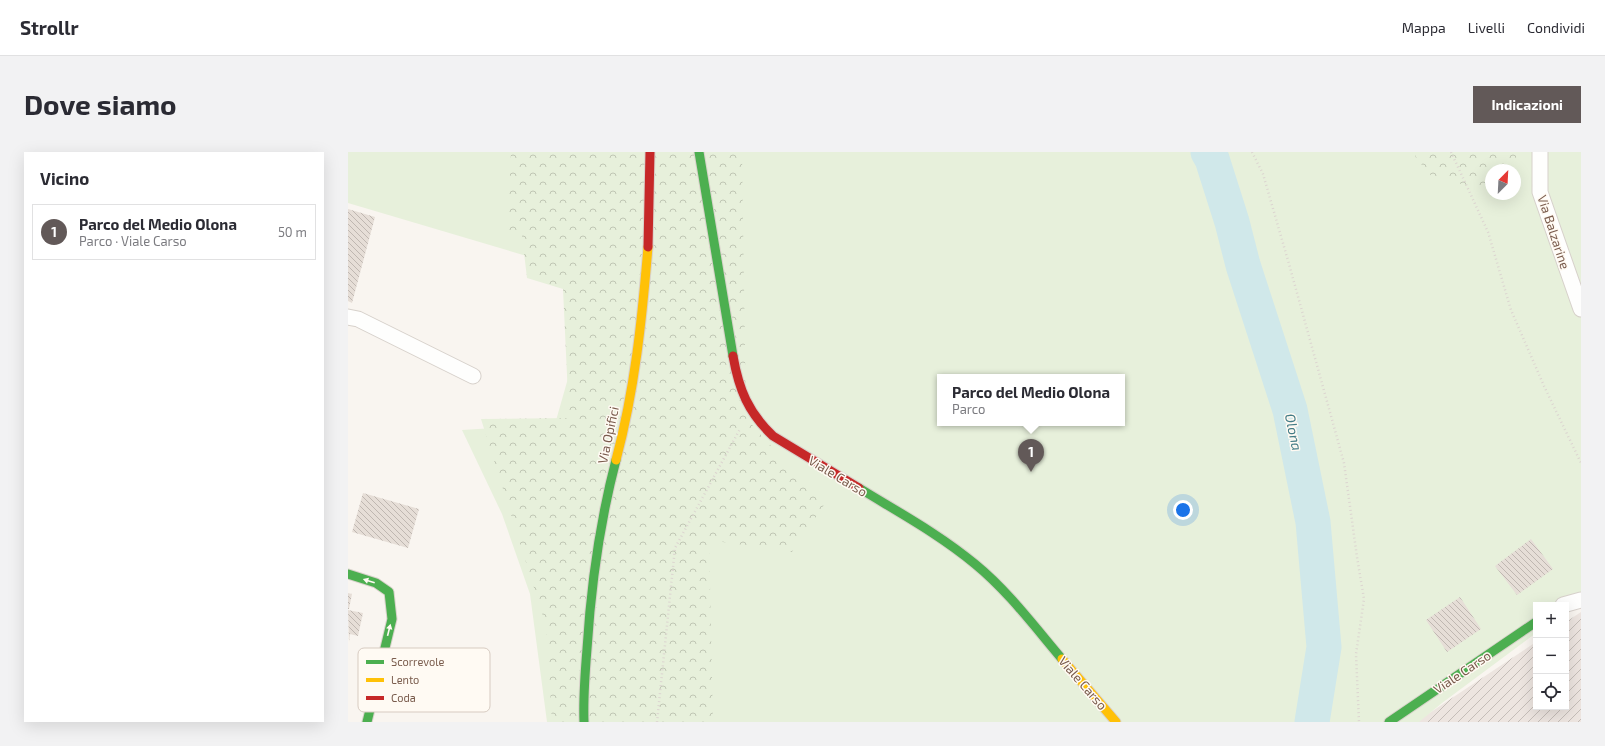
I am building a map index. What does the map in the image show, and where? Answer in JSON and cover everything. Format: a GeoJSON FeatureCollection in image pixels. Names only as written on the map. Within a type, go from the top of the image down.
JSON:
{"type":"FeatureCollection","features":[{"type":"Feature","properties":{"kind":"street","name":"Via Opifici"},"geometry":{"type":"LineString","coordinates":[[584,722],[583,705],[589,614],[596,552],[624,431],[640,338],[648,244],[650,152]]}},
{"type":"Feature","properties":{"kind":"street","name":"Viale Carso"},"geometry":{"type":"LineString","coordinates":[[699,152],[737,379],[745,401],[756,419],[773,436],[934,534],[975,564],[1008,595],[1116,722]]}},
{"type":"Feature","properties":{"kind":"street","name":"Via Balzarine"},"geometry":{"type":"LineString","coordinates":[[1540,152],[1540,192],[1581,309]]}},
{"type":"Feature","properties":{"kind":"street"},"geometry":{"type":"LineString","coordinates":[[348,317],[358,319],[473,376]]}},
{"type":"Feature","properties":{"kind":"street"},"geometry":{"type":"LineString","coordinates":[[348,574],[376,583],[389,592],[392,619],[385,648]]}},
{"type":"Feature","properties":{"kind":"street"},"geometry":{"type":"LineString","coordinates":[[1569,603],[1581,600]]}},
{"type":"Feature","properties":{"kind":"street","name":"Viale Carso"},"geometry":{"type":"LineString","coordinates":[[1389,722],[1533,624]]}},
{"type":"Feature","properties":{"kind":"street"},"geometry":{"type":"LineString","coordinates":[[367,722],[369,712]]}},
{"type":"Feature","properties":{"kind":"path"},"geometry":{"type":"LineString","coordinates":[[1252,152],[1263,174],[1272,204],[1344,463],[1364,599],[1356,654],[1359,722]]}},
{"type":"Feature","properties":{"kind":"path"},"geometry":{"type":"LineString","coordinates":[[1452,152],[1488,232],[1510,310],[1581,464]]}},
{"type":"Feature","properties":{"kind":"path"},"geometry":{"type":"LineString","coordinates":[[657,722],[675,548],[742,425]]}},
{"type":"Feature","properties":{"kind":"shaded area"},"geometry":{"type":"Polygon","coordinates":[[[1581,612],[1581,722],[1416,722],[1533,644],[1533,710],[1569,710],[1569,620],[1581,612]]]}},
{"type":"Feature","properties":{"kind":"green space"},"geometry":{"type":"Polygon","coordinates":[[[348,152],[1581,152],[1581,600],[1569,604],[1569,602],[1533,602],[1533,635],[1419,722],[547,722],[530,594],[502,514],[462,430],[555,424],[588,308],[550,263],[348,203],[348,152]]]}},
{"type":"Feature","properties":{"kind":"green space"},"geometry":{"type":"Polygon","coordinates":[[[511,152],[742,152],[746,418],[824,505],[792,552],[709,540],[713,722],[552,722],[546,626],[481,419],[569,418],[563,289],[527,278],[522,236],[507,237],[511,152]]]}},
{"type":"Feature","properties":{"kind":"green space"},"geometry":{"type":"Polygon","coordinates":[[[1414,152],[1518,152],[1514,164],[1485,164],[1484,188],[1434,179],[1416,158],[1414,152]]]}},
{"type":"Feature","properties":{"kind":"building"},"geometry":{"type":"Polygon","coordinates":[[[348,209],[375,217],[352,303],[348,301],[348,209]]]}},
{"type":"Feature","properties":{"kind":"building"},"geometry":{"type":"Polygon","coordinates":[[[363,493],[419,509],[408,548],[352,532],[363,493]]]}},
{"type":"Feature","properties":{"kind":"building"},"geometry":{"type":"Polygon","coordinates":[[[1531,539],[1553,569],[1517,595],[1495,566],[1531,539]]]}},
{"type":"Feature","properties":{"kind":"building"},"geometry":{"type":"Polygon","coordinates":[[[348,593],[352,594],[349,609],[348,609],[348,593]]]}},
{"type":"Feature","properties":{"kind":"building"},"geometry":{"type":"Polygon","coordinates":[[[1460,597],[1481,629],[1447,652],[1426,620],[1460,597]]]}},
{"type":"Feature","properties":{"kind":"building"},"geometry":{"type":"Polygon","coordinates":[[[348,610],[363,613],[358,636],[350,634],[349,642],[348,610]]]}},
{"type":"Feature","properties":{"kind":"waterway","name":"Olona"},"geometry":{"type":"LineString","coordinates":[[1208,152],[1212,159],[1232,222],[1243,265],[1290,410],[1313,522],[1324,647],[1312,722]]}},
{"type":"Feature","properties":{"kind":"traffic: fast"},"geometry":{"type":"LineString","coordinates":[[699,152],[733,356]]}},
{"type":"Feature","properties":{"kind":"traffic: fast"},"geometry":{"type":"LineString","coordinates":[[584,722],[585,676],[594,577],[605,506],[616,460]]}},
{"type":"Feature","properties":{"kind":"traffic: fast"},"geometry":{"type":"LineString","coordinates":[[859,488],[933,533],[987,574],[1010,597],[1062,659]]}},
{"type":"Feature","properties":{"kind":"traffic: fast"},"geometry":{"type":"LineString","coordinates":[[348,574],[376,583],[389,592],[392,619],[385,648]]}},
{"type":"Feature","properties":{"kind":"traffic: fast"},"geometry":{"type":"LineString","coordinates":[[1389,722],[1533,624]]}},
{"type":"Feature","properties":{"kind":"traffic: fast"},"geometry":{"type":"LineString","coordinates":[[367,722],[369,712]]}},
{"type":"Feature","properties":{"kind":"traffic: slow"},"geometry":{"type":"LineString","coordinates":[[616,460],[623,433],[637,354],[648,247]]}},
{"type":"Feature","properties":{"kind":"traffic: slow"},"geometry":{"type":"LineString","coordinates":[[1062,659],[1116,722]]}},
{"type":"Feature","properties":{"kind":"traffic: jam"},"geometry":{"type":"LineString","coordinates":[[648,247],[650,152]]}},
{"type":"Feature","properties":{"kind":"traffic: jam"},"geometry":{"type":"LineString","coordinates":[[733,356],[738,379],[746,400],[764,427],[773,436],[859,488]]}},
{"type":"Feature","properties":{"kind":"place","name":"Parco del Medio Olona"},"geometry":{"type":"Point","coordinates":[1031,472]}}]}
